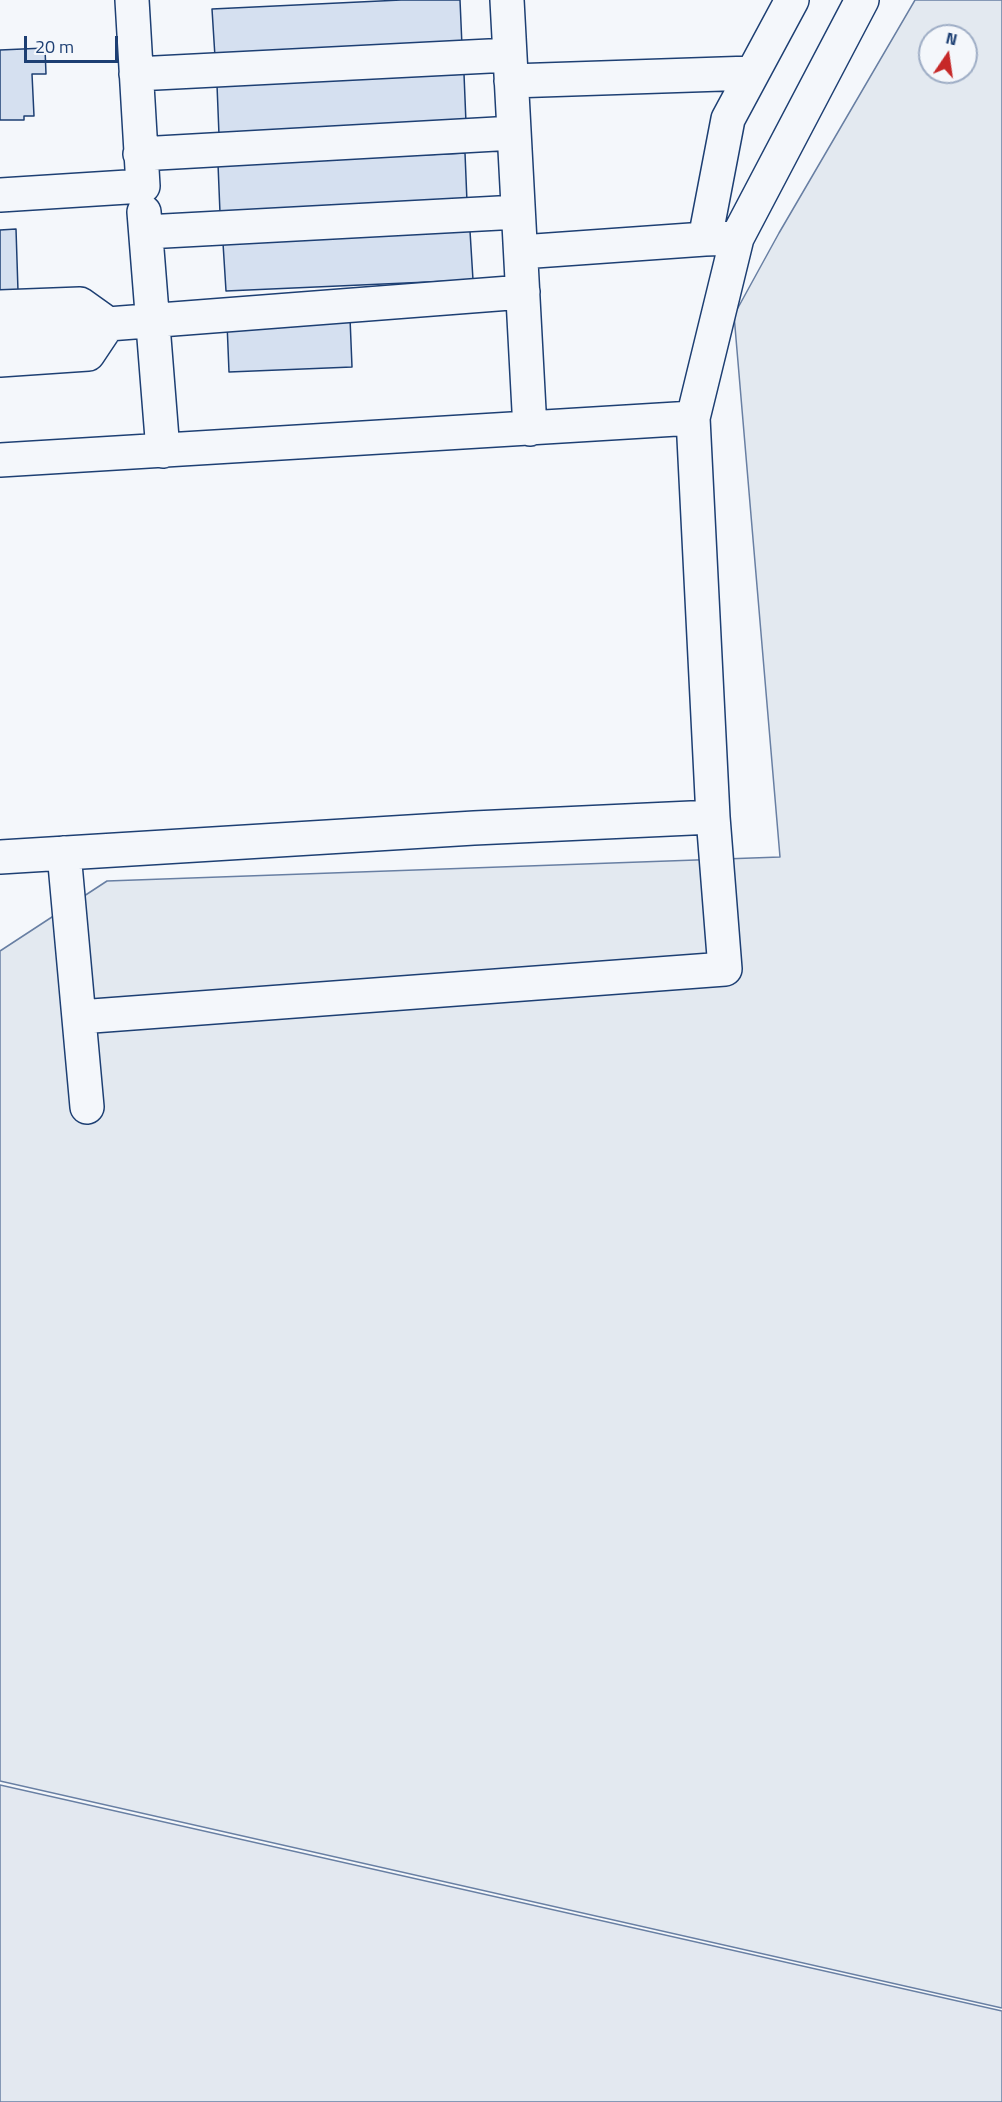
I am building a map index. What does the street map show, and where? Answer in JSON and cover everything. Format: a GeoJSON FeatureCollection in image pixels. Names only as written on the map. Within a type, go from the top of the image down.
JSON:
{"type":"FeatureCollection","features":[{"type":"Feature","properties":{"kind":"lane"},"geometry":{"type":"LineString","coordinates":[[132,0],[142,186],[163,451]]}},
{"type":"Feature","properties":{"kind":"lane"},"geometry":{"type":"LineString","coordinates":[[507,0],[530,429]]}},
{"type":"Feature","properties":{"kind":"lane"},"geometry":{"type":"LineString","coordinates":[[705,238],[728,119],[792,0]]}},
{"type":"Feature","properties":{"kind":"lane"},"geometry":{"type":"LineString","coordinates":[[79,1017],[725,969],[713,817],[693,418],[737,238],[862,0]]}},
{"type":"Feature","properties":{"kind":"lane"},"geometry":{"type":"LineString","coordinates":[[136,74],[510,68],[752,73]]}},
{"type":"Feature","properties":{"kind":"lane"},"geometry":{"type":"LineString","coordinates":[[141,154],[514,133]]}},
{"type":"Feature","properties":{"kind":"lane"},"geometry":{"type":"LineString","coordinates":[[0,195],[142,186]]}},
{"type":"Feature","properties":{"kind":"lane"},"geometry":{"type":"LineString","coordinates":[[146,232],[518,212]]}},
{"type":"Feature","properties":{"kind":"lane"},"geometry":{"type":"LineString","coordinates":[[520,252],[705,238],[737,238]]}},
{"type":"Feature","properties":{"kind":"lane"},"geometry":{"type":"LineString","coordinates":[[0,333],[523,292]]}},
{"type":"Feature","properties":{"kind":"lane"},"geometry":{"type":"LineString","coordinates":[[0,307],[80,304],[108,324]]}},
{"type":"Feature","properties":{"kind":"lane"},"geometry":{"type":"LineString","coordinates":[[0,360],[88,354],[108,324]]}},
{"type":"Feature","properties":{"kind":"lane"},"geometry":{"type":"LineString","coordinates":[[0,460],[693,418]]}},
{"type":"Feature","properties":{"kind":"lane"},"geometry":{"type":"LineString","coordinates":[[0,857],[462,829],[713,817]]}},
{"type":"Feature","properties":{"kind":"lane"},"geometry":{"type":"LineString","coordinates":[[64,853],[87,1107]]}},
{"type":"Feature","properties":{"kind":"shaded area"},"geometry":{"type":"Polygon","coordinates":[[[915,0],[1002,0],[1002,2008],[0,1781],[0,951],[107,881],[780,857],[734,315],[779,233],[915,0]]]}},
{"type":"Feature","properties":{"kind":"shaded area"},"geometry":{"type":"Polygon","coordinates":[[[0,1785],[1002,2011],[1002,2102],[0,2102],[0,1785]]]}},
{"type":"Feature","properties":{"kind":"building"},"geometry":{"type":"Polygon","coordinates":[[[401,0],[460,0],[462,46],[215,57],[212,9],[401,0]]]}},
{"type":"Feature","properties":{"kind":"building"},"geometry":{"type":"Polygon","coordinates":[[[45,48],[46,74],[32,74],[34,116],[24,116],[24,120],[0,120],[0,50],[45,48]]]}},
{"type":"Feature","properties":{"kind":"building"},"geometry":{"type":"Polygon","coordinates":[[[464,74],[466,123],[219,135],[217,85],[464,74]]]}},
{"type":"Feature","properties":{"kind":"building"},"geometry":{"type":"Polygon","coordinates":[[[465,153],[467,202],[220,213],[218,164],[465,153]]]}},
{"type":"Feature","properties":{"kind":"building"},"geometry":{"type":"Polygon","coordinates":[[[16,229],[18,291],[0,291],[0,230],[16,229]]]}},
{"type":"Feature","properties":{"kind":"building"},"geometry":{"type":"Polygon","coordinates":[[[470,231],[473,280],[226,291],[223,243],[470,231]]]}},
{"type":"Feature","properties":{"kind":"building"},"geometry":{"type":"Polygon","coordinates":[[[350,318],[352,367],[229,372],[227,323],[350,318]]]}}]}
